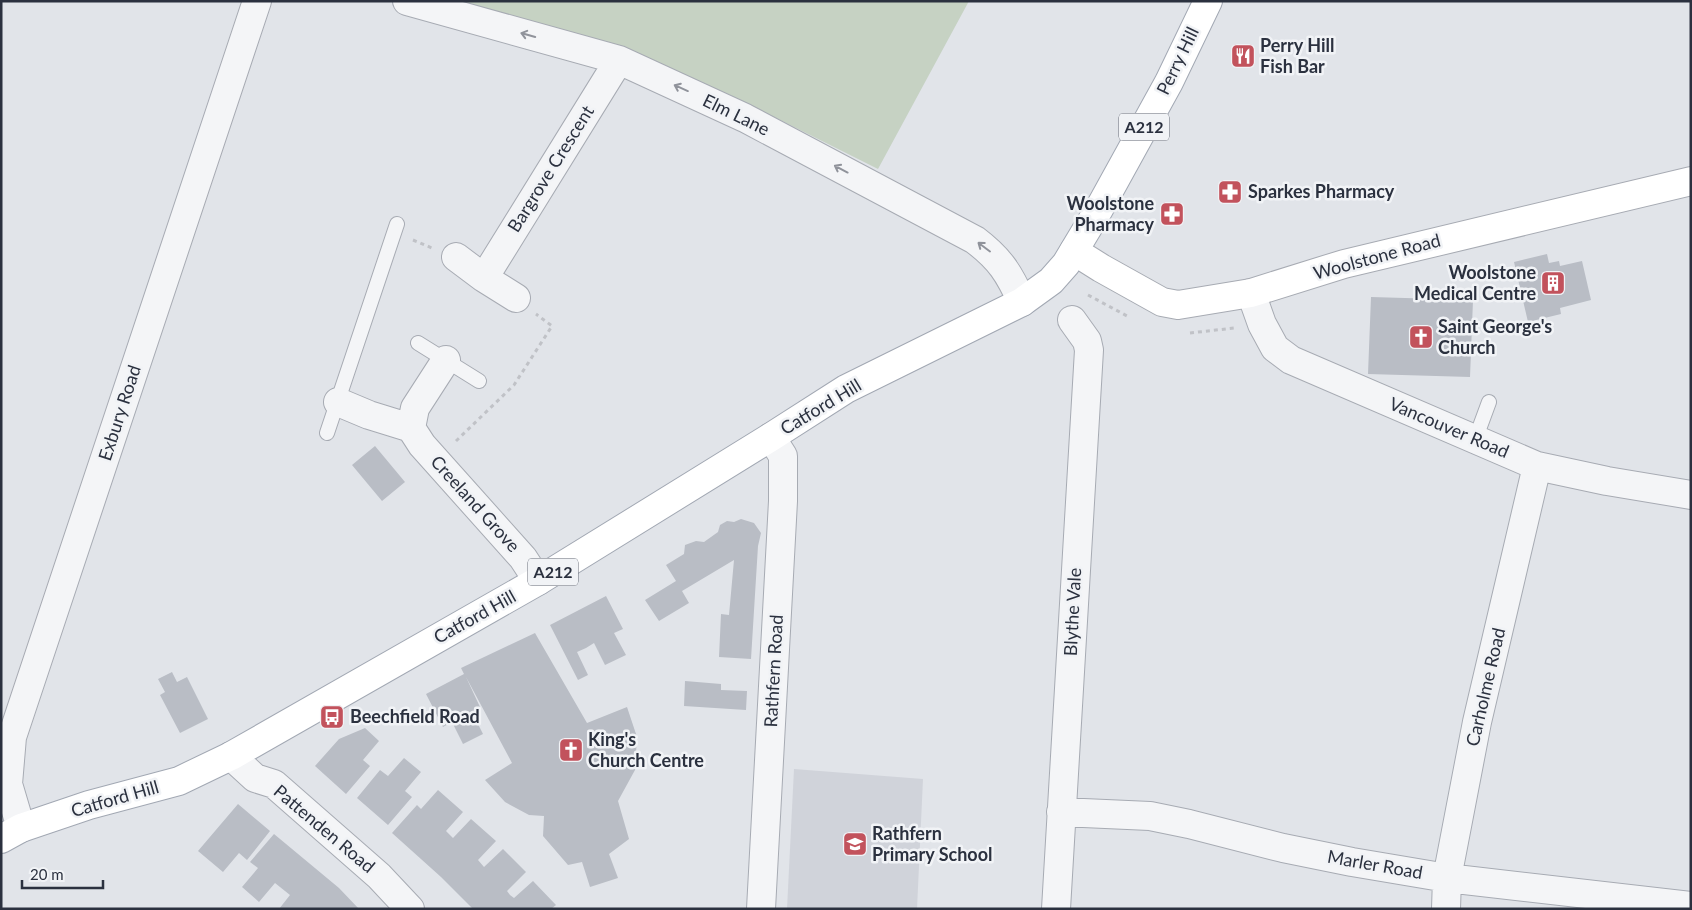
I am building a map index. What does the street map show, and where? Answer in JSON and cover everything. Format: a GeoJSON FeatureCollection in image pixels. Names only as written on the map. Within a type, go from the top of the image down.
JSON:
{"type":"FeatureCollection","features":[{"type":"Feature","properties":{"kind":"main road","name":"Perry Hill"},"geometry":{"type":"LineString","coordinates":[[1074,251],[1169,82],[1208,1]]}},
{"type":"Feature","properties":{"kind":"main road","name":"Woolstone Road"},"geometry":{"type":"LineString","coordinates":[[1074,251],[1162,302],[1178,305],[1251,293],[1344,264],[1691,180]]}},
{"type":"Feature","properties":{"kind":"main road","name":"Catford Hill"},"geometry":{"type":"LineString","coordinates":[[11,833],[89,806],[180,781],[232,756],[538,581],[846,389],[1022,302],[1056,276],[1074,251]]}},
{"type":"Feature","properties":{"kind":"street","name":"Exbury Road"},"geometry":{"type":"LineString","coordinates":[[11,833],[7,735],[258,1]]}},
{"type":"Feature","properties":{"kind":"street","name":"Elm Lane"},"geometry":{"type":"LineString","coordinates":[[407,1],[619,60],[746,118],[975,240],[999,260],[1022,302]]}},
{"type":"Feature","properties":{"kind":"street","name":"Bargrove Crescent"},"geometry":{"type":"LineString","coordinates":[[484,278],[619,60]]}},
{"type":"Feature","properties":{"kind":"street"},"geometry":{"type":"LineString","coordinates":[[456,257],[484,278],[516,298]]}},
{"type":"Feature","properties":{"kind":"street","name":"Vancouver Road"},"geometry":{"type":"LineString","coordinates":[[1251,293],[1262,324],[1275,348],[1291,360],[1537,466],[1607,481],[1691,494]]}},
{"type":"Feature","properties":{"kind":"street","name":"Blythe Vale"},"geometry":{"type":"LineString","coordinates":[[1056,909],[1089,350],[1087,341],[1072,320]]}},
{"type":"Feature","properties":{"kind":"street"},"geometry":{"type":"LineString","coordinates":[[338,402],[369,415],[411,428],[415,408],[446,360]]}},
{"type":"Feature","properties":{"kind":"street","name":"Creeland Grove"},"geometry":{"type":"LineString","coordinates":[[411,428],[422,445],[523,558],[538,581]]}},
{"type":"Feature","properties":{"kind":"street","name":"Rathfern Road"},"geometry":{"type":"LineString","coordinates":[[761,909],[783,502],[783,456],[771,437]]}},
{"type":"Feature","properties":{"kind":"street","name":"Carholme Road"},"geometry":{"type":"LineString","coordinates":[[1446,909],[1447,878],[1477,722],[1537,466]]}},
{"type":"Feature","properties":{"kind":"street","name":"Pattenden Road"},"geometry":{"type":"LineString","coordinates":[[232,756],[255,778],[274,784],[379,876],[410,909]]}},
{"type":"Feature","properties":{"kind":"street","name":"Marler Road"},"geometry":{"type":"LineString","coordinates":[[1061,812],[1150,816],[1312,854],[1447,878],[1691,906]]}},
{"type":"Feature","properties":{"kind":"lane"},"geometry":{"type":"LineString","coordinates":[[327,433],[398,224]]}},
{"type":"Feature","properties":{"kind":"lane"},"geometry":{"type":"LineString","coordinates":[[418,343],[479,382]]}},
{"type":"Feature","properties":{"kind":"lane"},"geometry":{"type":"LineString","coordinates":[[1475,440],[1489,402]]}},
{"type":"Feature","properties":{"kind":"path"},"geometry":{"type":"LineString","coordinates":[[405,237],[456,257]]}},
{"type":"Feature","properties":{"kind":"path"},"geometry":{"type":"LineString","coordinates":[[1094,299],[1096,294]]}},
{"type":"Feature","properties":{"kind":"path"},"geometry":{"type":"LineString","coordinates":[[435,460],[514,385],[552,326],[516,298]]}},
{"type":"Feature","properties":{"kind":"shaded area","name":"Rathfern Primary School"},"geometry":{"type":"Polygon","coordinates":[[[794,769],[923,779],[917,909],[787,909],[794,769]]]}},
{"type":"Feature","properties":{"kind":"green space"},"geometry":{"type":"Polygon","coordinates":[[[449,1],[969,1],[878,169],[730,95],[635,55],[449,1]]]}},
{"type":"Feature","properties":{"kind":"building","name":"Woolstone Medical Centre"},"geometry":{"type":"Polygon","coordinates":[[[1547,254],[1549,263],[1559,261],[1560,266],[1582,261],[1591,300],[1560,308],[1561,314],[1528,322],[1514,262],[1547,254]]]}},
{"type":"Feature","properties":{"kind":"building","name":"Saint George's Church"},"geometry":{"type":"Polygon","coordinates":[[[1371,297],[1473,300],[1470,377],[1368,374],[1371,297]]]}},
{"type":"Feature","properties":{"kind":"building"},"geometry":{"type":"Polygon","coordinates":[[[375,446],[405,482],[382,501],[352,465],[375,446]]]}},
{"type":"Feature","properties":{"kind":"building"},"geometry":{"type":"Polygon","coordinates":[[[741,519],[754,523],[761,533],[758,546],[751,659],[719,657],[721,614],[729,615],[734,560],[682,591],[689,603],[659,621],[645,600],[676,581],[666,565],[684,554],[685,545],[696,541],[704,542],[718,532],[720,525],[727,521],[734,522],[741,519]]]}},
{"type":"Feature","properties":{"kind":"building"},"geometry":{"type":"Polygon","coordinates":[[[606,596],[623,629],[614,633],[626,655],[605,665],[594,643],[577,652],[588,675],[578,680],[550,625],[606,596]]]}},
{"type":"Feature","properties":{"kind":"building","name":"King's Church Centre"},"geometry":{"type":"Polygon","coordinates":[[[535,633],[587,723],[627,707],[637,737],[635,770],[618,801],[629,839],[609,854],[618,878],[590,887],[582,862],[568,865],[543,836],[544,816],[529,815],[505,802],[485,780],[512,763],[466,677],[480,707],[472,712],[483,734],[463,744],[452,722],[443,727],[426,694],[464,674],[461,668],[535,633]]]}},
{"type":"Feature","properties":{"kind":"building"},"geometry":{"type":"Polygon","coordinates":[[[172,672],[177,682],[187,677],[208,719],[180,733],[160,695],[165,692],[158,679],[172,672]]]}},
{"type":"Feature","properties":{"kind":"building"},"geometry":{"type":"Polygon","coordinates":[[[685,681],[721,684],[721,690],[747,691],[746,710],[684,706],[685,681]]]}},
{"type":"Feature","properties":{"kind":"building"},"geometry":{"type":"Polygon","coordinates":[[[365,728],[379,741],[363,760],[370,766],[346,794],[315,766],[339,739],[365,728]]]}},
{"type":"Feature","properties":{"kind":"building"},"geometry":{"type":"Polygon","coordinates":[[[404,758],[421,772],[405,791],[412,797],[388,825],[357,798],[380,770],[388,776],[404,758]]]}},
{"type":"Feature","properties":{"kind":"building"},"geometry":{"type":"Polygon","coordinates":[[[438,790],[463,812],[446,831],[453,838],[471,819],[496,841],[478,860],[484,867],[503,849],[526,872],[507,891],[510,895],[514,898],[533,881],[556,905],[551,909],[473,909],[392,833],[417,805],[421,809],[438,790]]]}},
{"type":"Feature","properties":{"kind":"building"},"geometry":{"type":"Polygon","coordinates":[[[238,804],[270,831],[247,860],[239,853],[223,872],[198,851],[238,804]]]}},
{"type":"Feature","properties":{"kind":"building"},"geometry":{"type":"Polygon","coordinates":[[[274,834],[339,888],[359,909],[279,909],[290,895],[275,883],[259,902],[242,887],[258,868],[250,862],[274,834]]]}},
{"type":"Feature","properties":{"kind":"place","name":"Perry Hill Fish Bar"},"geometry":{"type":"Point","coordinates":[1243,56]}},
{"type":"Feature","properties":{"kind":"place","name":"Sparkes Pharmacy"},"geometry":{"type":"Point","coordinates":[1230,192]}},
{"type":"Feature","properties":{"kind":"place","name":"Woolstone Pharmacy"},"geometry":{"type":"Point","coordinates":[1172,214]}},
{"type":"Feature","properties":{"kind":"place","name":"Woolstone Medical Centre"},"geometry":{"type":"Point","coordinates":[1553,283]}},
{"type":"Feature","properties":{"kind":"place","name":"Saint George's Church"},"geometry":{"type":"Point","coordinates":[1421,337]}},
{"type":"Feature","properties":{"kind":"place","name":"Beechfield Road"},"geometry":{"type":"Point","coordinates":[332,717]}},
{"type":"Feature","properties":{"kind":"place","name":"King's Church Centre"},"geometry":{"type":"Point","coordinates":[571,750]}},
{"type":"Feature","properties":{"kind":"place","name":"Rathfern Primary School"},"geometry":{"type":"Point","coordinates":[855,844]}}]}
